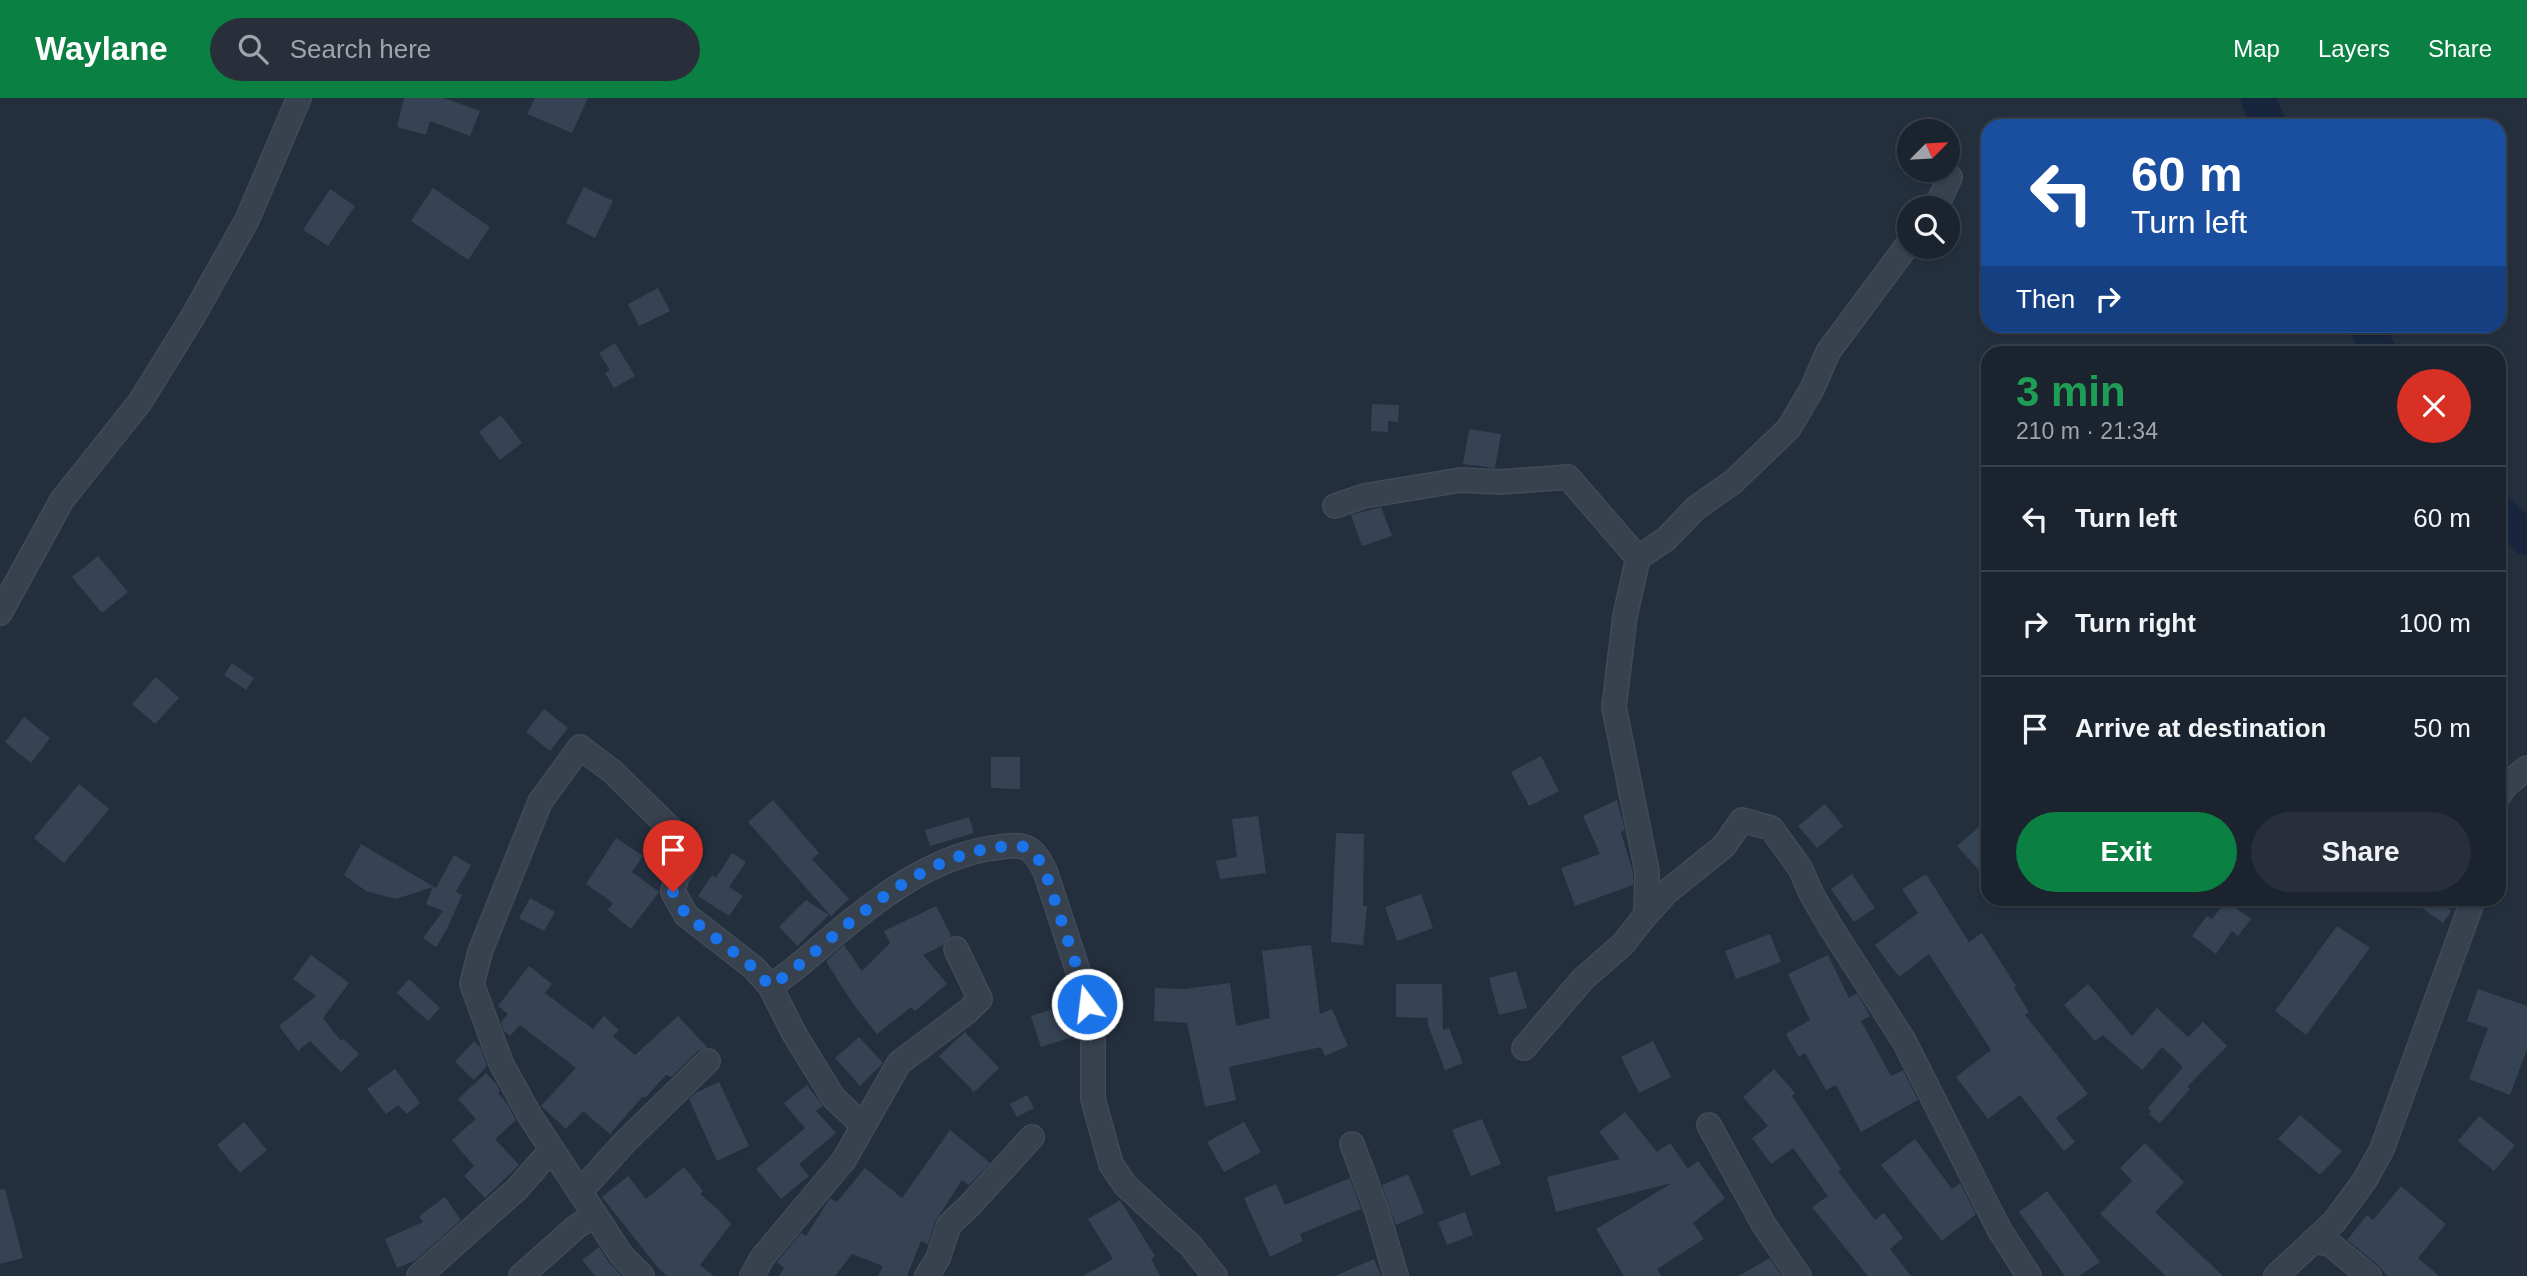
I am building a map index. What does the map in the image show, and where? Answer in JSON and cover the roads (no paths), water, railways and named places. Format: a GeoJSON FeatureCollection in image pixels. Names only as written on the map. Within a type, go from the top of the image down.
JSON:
{"type":"FeatureCollection","features":[{"type":"Feature","properties":{"kind":"street"},"geometry":{"type":"LineString","coordinates":[[0,613],[62,500],[139,402],[192,318],[247,220],[299,98]]}},
{"type":"Feature","properties":{"kind":"street"},"geometry":{"type":"LineString","coordinates":[[1646,915],[1647,871],[1614,707],[1625,616],[1637,558],[1666,539],[1696,508],[1733,482],[1788,428],[1812,389],[1828,352],[1897,259]]}},
{"type":"Feature","properties":{"kind":"street"},"geometry":{"type":"LineString","coordinates":[[1335,506],[1364,496],[1461,480],[1501,482],[1568,477],[1637,558]]}},
{"type":"Feature","properties":{"kind":"street"},"geometry":{"type":"LineString","coordinates":[[642,1276],[622,1256],[594,1215],[501,1063],[472,984],[480,952],[540,802],[580,747],[613,772],[681,839],[687,861],[676,878],[673,892],[686,915],[754,968],[770,986],[795,1035],[833,1097],[863,1126]]}},
{"type":"Feature","properties":{"kind":"street"},"geometry":{"type":"LineString","coordinates":[[2506,785],[2527,768]]}},
{"type":"Feature","properties":{"kind":"street"},"geometry":{"type":"LineString","coordinates":[[1524,1048],[1583,979],[1623,944],[1668,891],[1724,846],[1742,820],[1771,828],[1800,868],[1830,926],[1904,1041],[1999,1229],[2029,1276]]}},
{"type":"Feature","properties":{"kind":"street"},"geometry":{"type":"LineString","coordinates":[[770,986],[785,977],[868,908],[915,876],[970,852],[1000,847],[1025,847],[1037,856],[1045,871],[1083,986],[1093,1042],[1093,1099],[1111,1164],[1125,1185],[1191,1246],[1214,1276]]}},
{"type":"Feature","properties":{"kind":"street"},"geometry":{"type":"LineString","coordinates":[[2276,1276],[2334,1222],[2357,1191],[2382,1149],[2471,906]]}},
{"type":"Feature","properties":{"kind":"street"},"geometry":{"type":"LineString","coordinates":[[752,1276],[762,1258],[844,1160],[899,1063],[980,999],[956,949]]}},
{"type":"Feature","properties":{"kind":"street"},"geometry":{"type":"LineString","coordinates":[[581,1191],[624,1143],[708,1061]]}},
{"type":"Feature","properties":{"kind":"street"},"geometry":{"type":"LineString","coordinates":[[1709,1125],[1764,1226],[1799,1276]]}},
{"type":"Feature","properties":{"kind":"street"},"geometry":{"type":"LineString","coordinates":[[928,1276],[938,1258],[949,1225],[1032,1137]]}},
{"type":"Feature","properties":{"kind":"street"},"geometry":{"type":"LineString","coordinates":[[1352,1143],[1377,1211],[1396,1276]]}},
{"type":"Feature","properties":{"kind":"street"},"geometry":{"type":"LineString","coordinates":[[419,1276],[517,1189],[552,1149]]}},
{"type":"Feature","properties":{"kind":"street"},"geometry":{"type":"LineString","coordinates":[[521,1276],[576,1227],[594,1215]]}},
{"type":"Feature","properties":{"kind":"street"},"geometry":{"type":"LineString","coordinates":[[2314,1241],[2330,1244],[2369,1276]]}},
{"type":"Feature","properties":{"kind":"waterway"},"geometry":{"type":"LineString","coordinates":[[2258,98],[2266,119]]}},
{"type":"Feature","properties":{"kind":"waterway"},"geometry":{"type":"LineString","coordinates":[[2370,333],[2376,346]]}},
{"type":"Feature","properties":{"kind":"waterway"},"geometry":{"type":"LineString","coordinates":[[2506,518],[2527,538]]}}]}
